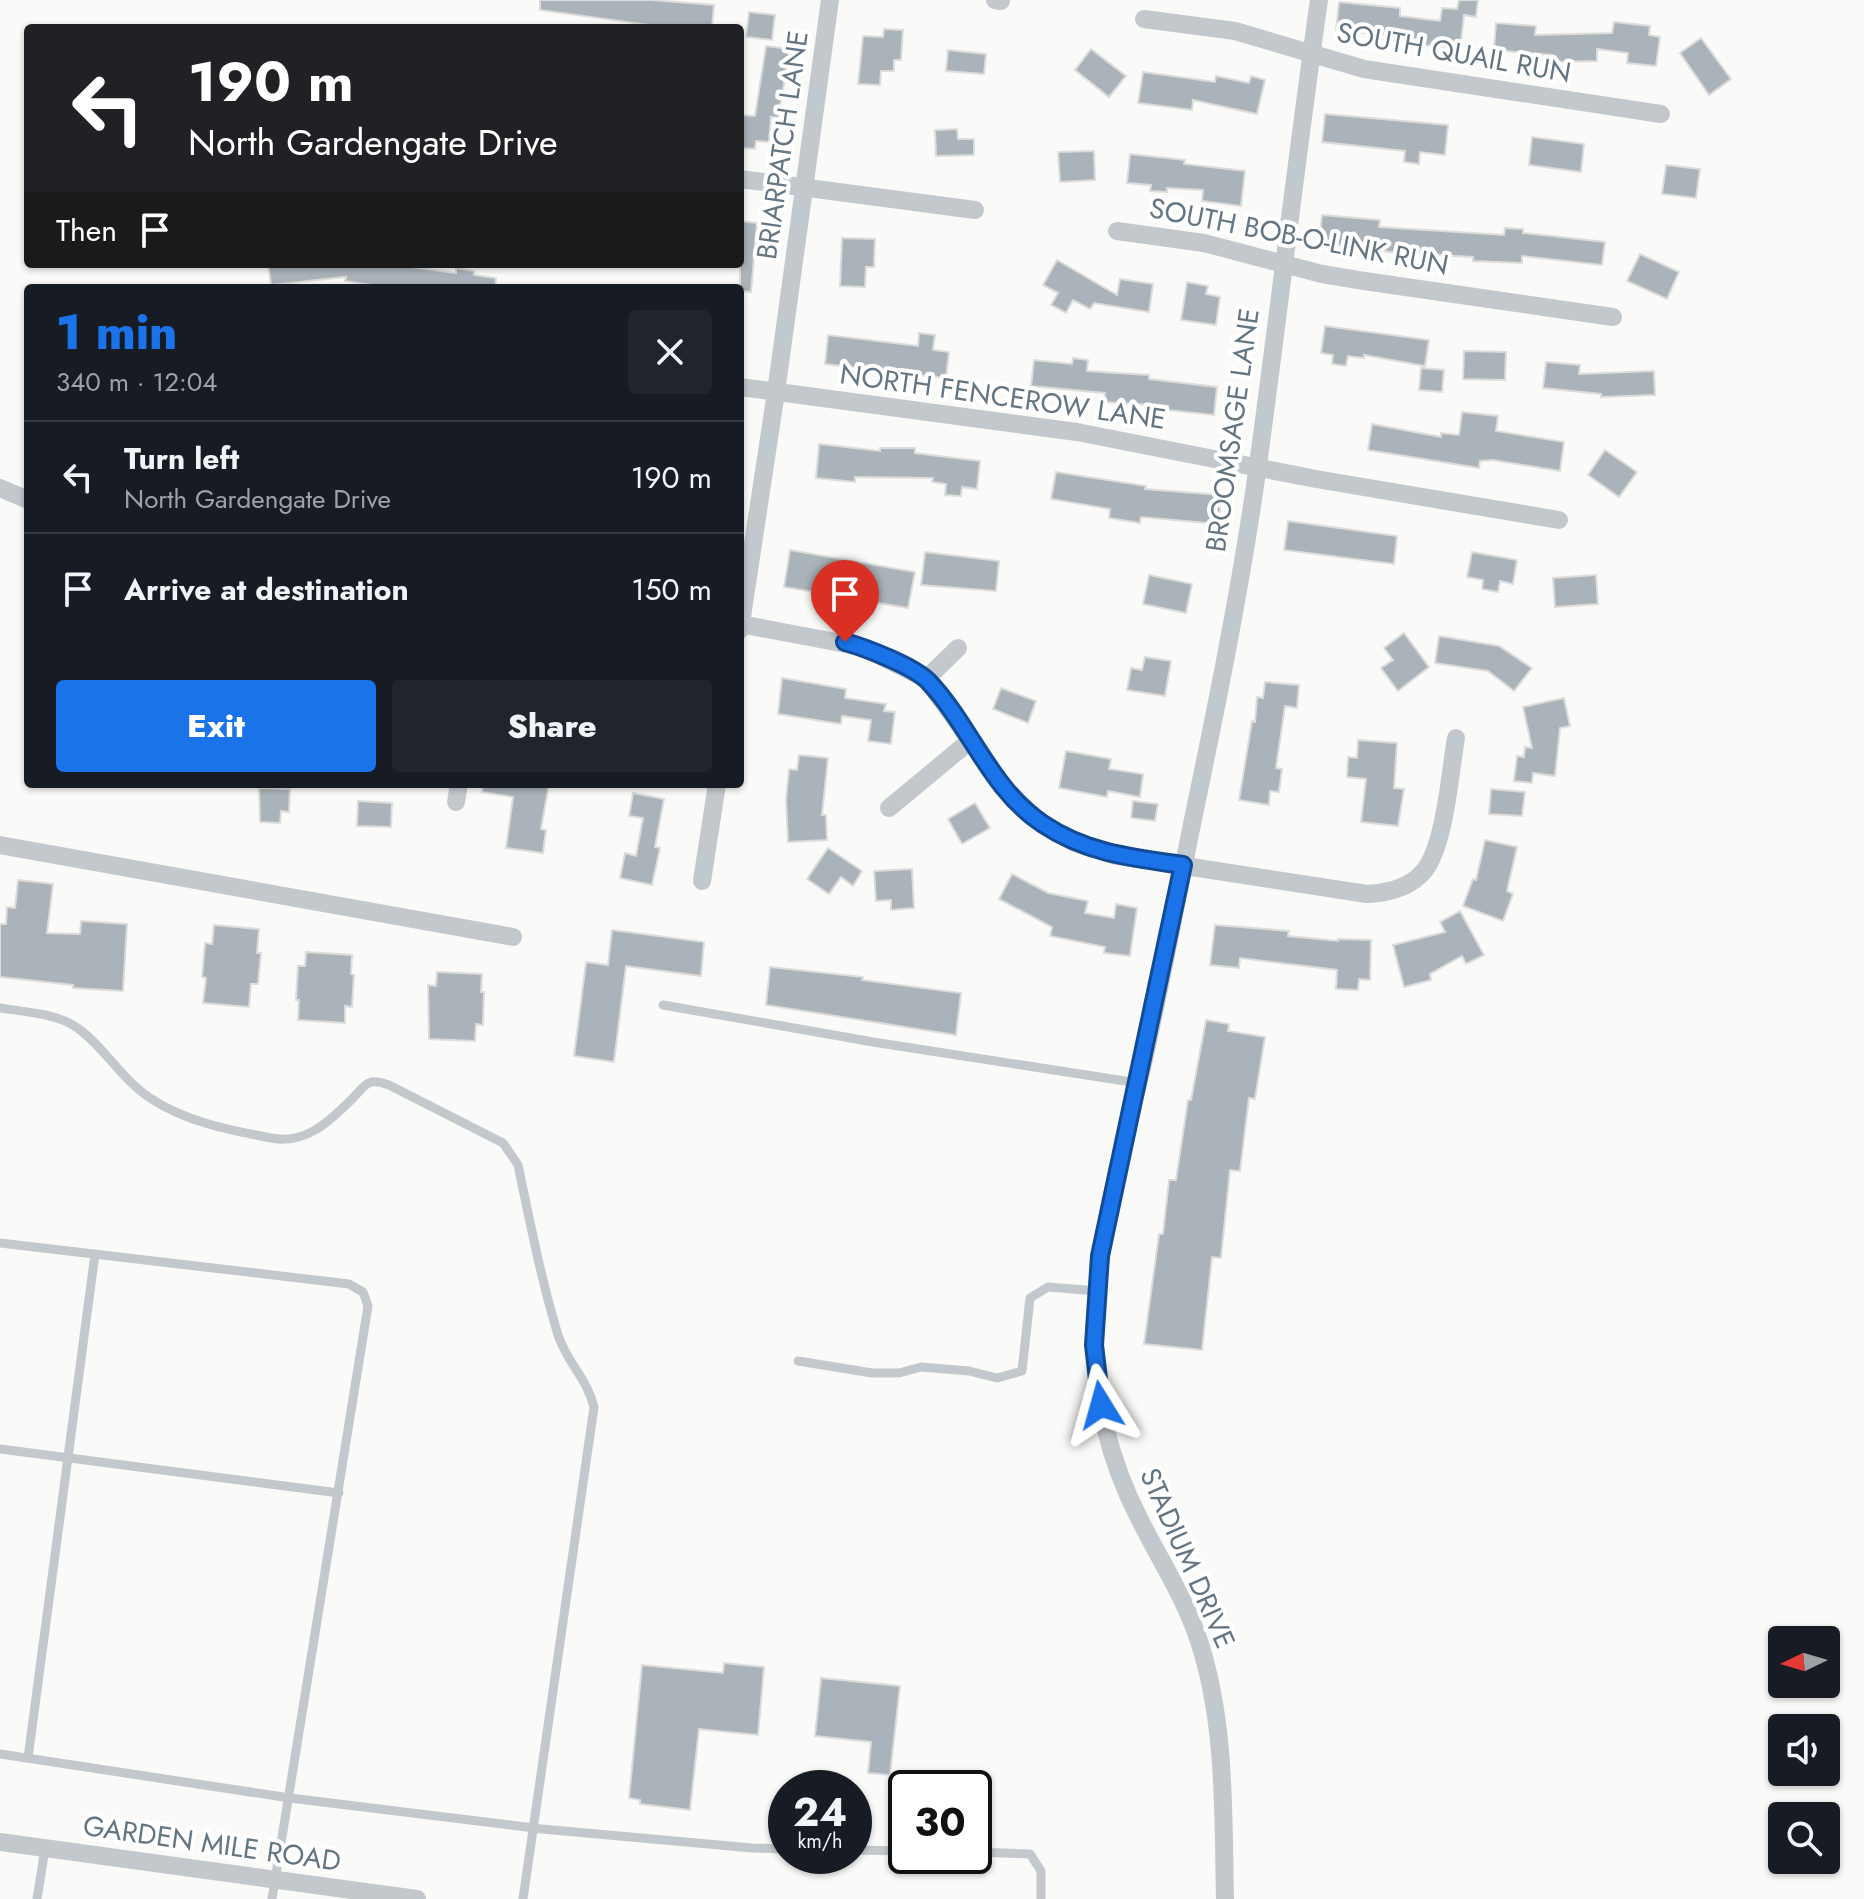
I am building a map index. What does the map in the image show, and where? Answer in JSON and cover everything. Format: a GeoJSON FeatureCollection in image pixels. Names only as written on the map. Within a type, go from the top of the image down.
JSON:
{"type":"FeatureCollection","features":[{"type":"Feature","properties":{"kind":"street","name":"BRIARPATCH LANE"},"geometry":{"type":"LineString","coordinates":[[744,598],[830,0]]}},
{"type":"Feature","properties":{"kind":"street"},"geometry":{"type":"LineString","coordinates":[[995,0],[1001,1]]}},
{"type":"Feature","properties":{"kind":"street","name":"BROOMSAGE LANE"},"geometry":{"type":"LineString","coordinates":[[1183,865],[1240,577],[1258,467],[1319,0]]}},
{"type":"Feature","properties":{"kind":"street","name":"SOUTH QUAIL RUN"},"geometry":{"type":"LineString","coordinates":[[1144,19],[1235,31],[1364,69],[1661,114]]}},
{"type":"Feature","properties":{"kind":"street"},"geometry":{"type":"LineString","coordinates":[[744,180],[975,210]]}},
{"type":"Feature","properties":{"kind":"street","name":"SOUTH BOB-O-LINK RUN"},"geometry":{"type":"LineString","coordinates":[[1117,231],[1204,243],[1364,281],[1613,317]]}},
{"type":"Feature","properties":{"kind":"street","name":"NORTH FENCEROW LANE"},"geometry":{"type":"LineString","coordinates":[[744,388],[1077,432],[1559,520]]}},
{"type":"Feature","properties":{"kind":"street"},"geometry":{"type":"LineString","coordinates":[[0,488],[24,498]]}},
{"type":"Feature","properties":{"kind":"street"},"geometry":{"type":"LineString","coordinates":[[744,625],[862,647],[926,679],[1011,796],[1041,823],[1093,850],[1183,865],[1367,894],[1399,889],[1424,871],[1435,850],[1456,738]]}},
{"type":"Feature","properties":{"kind":"street"},"geometry":{"type":"LineString","coordinates":[[926,679],[958,648]]}},
{"type":"Feature","properties":{"kind":"street"},"geometry":{"type":"LineString","coordinates":[[889,808],[971,740]]}},
{"type":"Feature","properties":{"kind":"street"},"geometry":{"type":"LineString","coordinates":[[702,881],[716,788]]}},
{"type":"Feature","properties":{"kind":"street"},"geometry":{"type":"LineString","coordinates":[[0,845],[513,937]]}},
{"type":"Feature","properties":{"kind":"street","name":"STADIUM DRIVE"},"geometry":{"type":"LineString","coordinates":[[1183,865],[1100,1256],[1095,1315],[1096,1375],[1107,1435],[1126,1491],[1190,1617],[1208,1670],[1218,1730],[1225,1899]]}},
{"type":"Feature","properties":{"kind":"street","name":"GARDEN MILE ROAD"},"geometry":{"type":"LineString","coordinates":[[0,1842],[273,1890],[417,1899]]}},
{"type":"Feature","properties":{"kind":"lane"},"geometry":{"type":"LineString","coordinates":[[663,1005],[873,1042],[1138,1083]]}},
{"type":"Feature","properties":{"kind":"lane"},"geometry":{"type":"LineString","coordinates":[[0,1008],[45,1016],[78,1028],[148,1097],[185,1118],[275,1139],[295,1139],[311,1134],[368,1083],[378,1082],[503,1143],[512,1154],[518,1165],[559,1339],[589,1388],[594,1407],[523,1899]]}},
{"type":"Feature","properties":{"kind":"lane"},"geometry":{"type":"LineString","coordinates":[[0,1243],[349,1284],[363,1292],[368,1306],[273,1890]]}},
{"type":"Feature","properties":{"kind":"lane"},"geometry":{"type":"LineString","coordinates":[[28,1758],[95,1254]]}},
{"type":"Feature","properties":{"kind":"lane"},"geometry":{"type":"LineString","coordinates":[[798,1361],[872,1373],[899,1373],[921,1367],[969,1371],[997,1378],[1022,1371],[1030,1298],[1048,1287],[1097,1291]]}},
{"type":"Feature","properties":{"kind":"lane"},"geometry":{"type":"LineString","coordinates":[[0,1449],[339,1493]]}},
{"type":"Feature","properties":{"kind":"lane"},"geometry":{"type":"LineString","coordinates":[[0,1754],[290,1798],[532,1828],[768,1848]]}},
{"type":"Feature","properties":{"kind":"lane"},"geometry":{"type":"LineString","coordinates":[[37,1899],[45,1849]]}},
{"type":"Feature","properties":{"kind":"lane"},"geometry":{"type":"LineString","coordinates":[[992,1853],[1030,1854],[1041,1871],[1041,1899]]}},
{"type":"Feature","properties":{"kind":"building"},"geometry":{"type":"Polygon","coordinates":[[[540,0],[651,0],[714,5],[712,24],[641,24],[540,10],[540,0]]]}},
{"type":"Feature","properties":{"kind":"building"},"geometry":{"type":"Polygon","coordinates":[[[1459,0],[1478,0],[1476,17],[1464,15],[1460,50],[1416,44],[1417,39],[1336,30],[1339,2],[1400,8],[1400,16],[1440,21],[1442,8],[1457,9],[1459,0]]]}},
{"type":"Feature","properties":{"kind":"building"},"geometry":{"type":"Polygon","coordinates":[[[749,12],[775,15],[772,40],[746,37],[749,12]]]}},
{"type":"Feature","properties":{"kind":"building"},"geometry":{"type":"Polygon","coordinates":[[[1614,22],[1650,26],[1649,35],[1660,37],[1656,66],[1627,63],[1628,53],[1597,49],[1597,61],[1553,62],[1552,55],[1494,50],[1496,23],[1536,26],[1535,35],[1612,33],[1614,22]]]}},
{"type":"Feature","properties":{"kind":"building"},"geometry":{"type":"Polygon","coordinates":[[[884,29],[903,30],[901,60],[894,60],[894,71],[881,71],[880,85],[858,84],[863,36],[883,37],[884,29]]]}},
{"type":"Feature","properties":{"kind":"building"},"geometry":{"type":"Polygon","coordinates":[[[1701,38],[1731,79],[1709,95],[1680,53],[1701,38]]]}},
{"type":"Feature","properties":{"kind":"building"},"geometry":{"type":"Polygon","coordinates":[[[766,46],[790,49],[778,118],[771,117],[769,142],[756,141],[755,149],[744,148],[744,115],[755,116],[766,46]]]}},
{"type":"Feature","properties":{"kind":"building"},"geometry":{"type":"Polygon","coordinates":[[[1091,49],[1126,76],[1109,97],[1075,70],[1091,49]]]}},
{"type":"Feature","properties":{"kind":"building"},"geometry":{"type":"Polygon","coordinates":[[[948,50],[986,54],[984,74],[946,71],[948,50]]]}},
{"type":"Feature","properties":{"kind":"building"},"geometry":{"type":"Polygon","coordinates":[[[1143,72],[1215,82],[1216,76],[1249,83],[1251,76],[1265,80],[1257,114],[1193,100],[1192,110],[1138,103],[1143,72]]]}},
{"type":"Feature","properties":{"kind":"building"},"geometry":{"type":"Polygon","coordinates":[[[1325,114],[1448,125],[1445,155],[1420,152],[1419,164],[1404,162],[1405,151],[1322,142],[1325,114]]]}},
{"type":"Feature","properties":{"kind":"building"},"geometry":{"type":"Polygon","coordinates":[[[957,129],[958,139],[974,139],[974,155],[936,156],[935,130],[957,129]]]}},
{"type":"Feature","properties":{"kind":"building"},"geometry":{"type":"Polygon","coordinates":[[[1532,137],[1584,144],[1581,172],[1529,165],[1532,137]]]}},
{"type":"Feature","properties":{"kind":"building"},"geometry":{"type":"Polygon","coordinates":[[[1094,151],[1095,180],[1060,182],[1058,152],[1094,151]]]}},
{"type":"Feature","properties":{"kind":"building"},"geometry":{"type":"Polygon","coordinates":[[[1130,154],[1245,171],[1241,206],[1202,201],[1203,190],[1167,188],[1167,192],[1150,191],[1151,185],[1127,183],[1130,154]]]}},
{"type":"Feature","properties":{"kind":"building"},"geometry":{"type":"Polygon","coordinates":[[[1666,165],[1700,169],[1696,198],[1662,194],[1666,165]]]}},
{"type":"Feature","properties":{"kind":"building"},"geometry":{"type":"Polygon","coordinates":[[[1322,215],[1380,220],[1379,227],[1504,235],[1505,228],[1523,229],[1523,233],[1605,242],[1602,265],[1522,256],[1522,263],[1473,261],[1473,257],[1398,253],[1319,243],[1322,215]]]}},
{"type":"Feature","properties":{"kind":"building"},"geometry":{"type":"Polygon","coordinates":[[[744,221],[757,223],[751,292],[744,291],[744,284],[740,284],[740,268],[744,268],[744,221]]]}},
{"type":"Feature","properties":{"kind":"building"},"geometry":{"type":"Polygon","coordinates":[[[842,238],[875,239],[874,267],[866,267],[865,287],[840,286],[842,238]]]}},
{"type":"Feature","properties":{"kind":"building"},"geometry":{"type":"Polygon","coordinates":[[[1640,254],[1679,272],[1667,299],[1627,281],[1640,254]]]}},
{"type":"Feature","properties":{"kind":"building"},"geometry":{"type":"Polygon","coordinates":[[[1057,260],[1117,295],[1120,279],[1153,284],[1149,312],[1094,303],[1090,309],[1073,300],[1066,313],[1051,305],[1058,293],[1043,285],[1057,260]]]}},
{"type":"Feature","properties":{"kind":"building"},"geometry":{"type":"Polygon","coordinates":[[[269,268],[419,268],[456,273],[456,268],[474,271],[474,275],[496,278],[495,284],[365,284],[345,281],[346,277],[271,284],[269,268]]]}},
{"type":"Feature","properties":{"kind":"building"},"geometry":{"type":"Polygon","coordinates":[[[1187,282],[1208,286],[1206,294],[1220,297],[1216,325],[1181,320],[1187,282]]]}},
{"type":"Feature","properties":{"kind":"building"},"geometry":{"type":"Polygon","coordinates":[[[1325,326],[1429,340],[1425,366],[1364,355],[1364,358],[1348,356],[1346,366],[1332,364],[1333,355],[1321,353],[1325,326]]]}},
{"type":"Feature","properties":{"kind":"building"},"geometry":{"type":"Polygon","coordinates":[[[919,333],[935,335],[933,350],[949,352],[946,378],[825,364],[828,335],[918,346],[919,333]]]}},
{"type":"Feature","properties":{"kind":"building"},"geometry":{"type":"Polygon","coordinates":[[[1464,351],[1506,352],[1505,380],[1463,379],[1464,351]]]}},
{"type":"Feature","properties":{"kind":"building"},"geometry":{"type":"Polygon","coordinates":[[[1073,358],[1088,360],[1087,371],[1149,375],[1149,379],[1217,387],[1214,415],[1167,410],[1168,406],[1104,402],[1105,393],[1031,386],[1034,360],[1072,364],[1073,358]]]}},
{"type":"Feature","properties":{"kind":"building"},"geometry":{"type":"Polygon","coordinates":[[[1546,362],[1580,365],[1579,374],[1654,371],[1655,395],[1601,397],[1601,394],[1543,388],[1546,362]]]}},
{"type":"Feature","properties":{"kind":"building"},"geometry":{"type":"Polygon","coordinates":[[[1421,368],[1444,370],[1442,392],[1419,390],[1421,368]]]}},
{"type":"Feature","properties":{"kind":"building"},"geometry":{"type":"Polygon","coordinates":[[[1462,412],[1498,416],[1496,431],[1564,442],[1560,471],[1493,460],[1480,461],[1479,468],[1368,450],[1372,424],[1441,437],[1441,433],[1459,435],[1462,412]]]}},
{"type":"Feature","properties":{"kind":"building"},"geometry":{"type":"Polygon","coordinates":[[[819,444],[880,451],[880,448],[915,448],[915,453],[980,461],[977,489],[962,487],[961,496],[945,495],[946,484],[932,482],[933,478],[855,477],[855,482],[816,478],[819,444]]]}},
{"type":"Feature","properties":{"kind":"building"},"geometry":{"type":"Polygon","coordinates":[[[1605,450],[1637,472],[1619,497],[1588,475],[1605,450]]]}},
{"type":"Feature","properties":{"kind":"building"},"geometry":{"type":"Polygon","coordinates":[[[1056,472],[1146,486],[1145,489],[1221,495],[1219,524],[1141,517],[1140,523],[1109,518],[1110,509],[1051,499],[1056,472]]]}},
{"type":"Feature","properties":{"kind":"building"},"geometry":{"type":"Polygon","coordinates":[[[1288,521],[1397,536],[1394,564],[1284,550],[1288,521]]]}},
{"type":"Feature","properties":{"kind":"building"},"geometry":{"type":"Polygon","coordinates":[[[790,550],[915,572],[908,608],[784,587],[790,550]]]}},
{"type":"Feature","properties":{"kind":"building"},"geometry":{"type":"Polygon","coordinates":[[[925,552],[999,561],[996,591],[921,585],[925,552]]]}},
{"type":"Feature","properties":{"kind":"building"},"geometry":{"type":"Polygon","coordinates":[[[1472,552],[1517,560],[1513,584],[1500,581],[1498,592],[1482,589],[1483,580],[1467,577],[1472,552]]]}},
{"type":"Feature","properties":{"kind":"building"},"geometry":{"type":"Polygon","coordinates":[[[1149,575],[1192,584],[1186,613],[1143,604],[1149,575]]]}},
{"type":"Feature","properties":{"kind":"building"},"geometry":{"type":"Polygon","coordinates":[[[1596,575],[1598,604],[1555,607],[1553,578],[1596,575]]]}},
{"type":"Feature","properties":{"kind":"building"},"geometry":{"type":"Polygon","coordinates":[[[1404,633],[1429,667],[1398,691],[1381,668],[1393,660],[1384,648],[1404,633]]]}},
{"type":"Feature","properties":{"kind":"building"},"geometry":{"type":"Polygon","coordinates":[[[1439,636],[1499,646],[1532,668],[1514,691],[1488,671],[1435,663],[1439,636]]]}},
{"type":"Feature","properties":{"kind":"building"},"geometry":{"type":"Polygon","coordinates":[[[1145,657],[1171,661],[1165,696],[1127,690],[1131,668],[1142,670],[1145,657]]]}},
{"type":"Feature","properties":{"kind":"building"},"geometry":{"type":"Polygon","coordinates":[[[782,678],[846,689],[845,698],[886,704],[884,711],[895,712],[891,744],[868,741],[871,720],[842,716],[841,724],[778,714],[782,678]]]}},
{"type":"Feature","properties":{"kind":"building"},"geometry":{"type":"Polygon","coordinates":[[[1265,682],[1299,685],[1297,708],[1285,706],[1276,768],[1282,769],[1279,792],[1270,791],[1269,805],[1239,800],[1257,697],[1263,698],[1265,682]]]}},
{"type":"Feature","properties":{"kind":"building"},"geometry":{"type":"Polygon","coordinates":[[[1001,688],[1036,701],[1028,723],[993,709],[1001,688]]]}},
{"type":"Feature","properties":{"kind":"building"},"geometry":{"type":"Polygon","coordinates":[[[1564,698],[1570,726],[1560,728],[1555,776],[1533,773],[1532,783],[1514,781],[1517,756],[1524,757],[1525,747],[1532,748],[1523,707],[1564,698]]]}},
{"type":"Feature","properties":{"kind":"building"},"geometry":{"type":"Polygon","coordinates":[[[1358,740],[1397,743],[1394,788],[1404,789],[1398,826],[1361,822],[1366,779],[1347,777],[1348,757],[1357,758],[1358,740]]]}},
{"type":"Feature","properties":{"kind":"building"},"geometry":{"type":"Polygon","coordinates":[[[1066,751],[1111,759],[1109,769],[1143,774],[1140,797],[1108,791],[1107,797],[1059,788],[1066,751]]]}},
{"type":"Feature","properties":{"kind":"building"},"geometry":{"type":"Polygon","coordinates":[[[799,755],[828,758],[822,815],[826,815],[827,840],[788,842],[786,799],[789,769],[797,770],[799,755]]]}},
{"type":"Feature","properties":{"kind":"building"},"geometry":{"type":"Polygon","coordinates":[[[259,788],[290,789],[289,812],[281,811],[280,823],[260,822],[259,788]]]}},
{"type":"Feature","properties":{"kind":"building"},"geometry":{"type":"Polygon","coordinates":[[[482,788],[548,788],[541,829],[546,830],[543,853],[506,848],[513,797],[482,792],[482,788]]]}},
{"type":"Feature","properties":{"kind":"building"},"geometry":{"type":"Polygon","coordinates":[[[1491,789],[1525,792],[1522,816],[1489,814],[1491,789]]]}},
{"type":"Feature","properties":{"kind":"building"},"geometry":{"type":"Polygon","coordinates":[[[633,793],[664,799],[655,847],[660,848],[652,885],[620,878],[625,853],[636,856],[643,818],[629,816],[633,793]]]}},
{"type":"Feature","properties":{"kind":"building"},"geometry":{"type":"Polygon","coordinates":[[[358,801],[392,803],[391,827],[357,826],[358,801]]]}},
{"type":"Feature","properties":{"kind":"building"},"geometry":{"type":"Polygon","coordinates":[[[1133,801],[1158,804],[1155,821],[1131,818],[1133,801]]]}},
{"type":"Feature","properties":{"kind":"building"},"geometry":{"type":"Polygon","coordinates":[[[975,803],[990,828],[962,844],[948,819],[975,803]]]}},
{"type":"Feature","properties":{"kind":"building"},"geometry":{"type":"Polygon","coordinates":[[[1485,840],[1517,847],[1507,891],[1513,894],[1503,921],[1463,906],[1473,879],[1476,880],[1485,840]]]}},
{"type":"Feature","properties":{"kind":"building"},"geometry":{"type":"Polygon","coordinates":[[[828,848],[862,871],[853,886],[841,877],[829,894],[807,879],[828,848]]]}},
{"type":"Feature","properties":{"kind":"building"},"geometry":{"type":"Polygon","coordinates":[[[912,869],[914,908],[891,910],[891,900],[876,901],[874,871],[912,869]]]}},
{"type":"Feature","properties":{"kind":"building"},"geometry":{"type":"Polygon","coordinates":[[[1012,874],[1048,893],[1088,901],[1085,913],[1114,918],[1116,904],[1137,908],[1130,956],[1104,953],[1105,947],[1050,936],[1052,927],[999,899],[1012,874]]]}},
{"type":"Feature","properties":{"kind":"building"},"geometry":{"type":"Polygon","coordinates":[[[18,880],[53,884],[47,933],[80,934],[81,921],[127,924],[123,991],[73,988],[73,985],[0,977],[0,924],[6,924],[7,907],[15,908],[18,880]]]}},
{"type":"Feature","properties":{"kind":"building"},"geometry":{"type":"Polygon","coordinates":[[[1460,911],[1484,955],[1466,964],[1462,956],[1430,974],[1431,980],[1404,987],[1393,945],[1445,932],[1440,922],[1460,911]]]}},
{"type":"Feature","properties":{"kind":"building"},"geometry":{"type":"Polygon","coordinates":[[[214,925],[259,929],[257,953],[261,953],[258,984],[251,984],[249,1007],[203,1003],[205,943],[212,944],[214,925]]]}},
{"type":"Feature","properties":{"kind":"building"},"geometry":{"type":"Polygon","coordinates":[[[1215,925],[1289,931],[1288,936],[1338,941],[1371,940],[1370,980],[1359,979],[1358,990],[1336,989],[1337,970],[1240,958],[1239,968],[1210,965],[1215,925]]]}},
{"type":"Feature","properties":{"kind":"building"},"geometry":{"type":"Polygon","coordinates":[[[612,930],[704,942],[701,976],[626,966],[614,1062],[574,1056],[586,962],[608,965],[612,930]]]}},
{"type":"Feature","properties":{"kind":"building"},"geometry":{"type":"Polygon","coordinates":[[[306,952],[352,955],[352,1007],[345,1006],[345,1023],[298,1020],[298,966],[305,966],[306,952]]]}},
{"type":"Feature","properties":{"kind":"building"},"geometry":{"type":"Polygon","coordinates":[[[770,967],[863,977],[862,980],[961,993],[956,1035],[766,1005],[770,967]]]}},
{"type":"Feature","properties":{"kind":"building"},"geometry":{"type":"Polygon","coordinates":[[[437,972],[482,974],[483,1025],[476,1024],[475,1041],[429,1039],[428,985],[436,986],[437,972]]]}},
{"type":"Feature","properties":{"kind":"building"},"geometry":{"type":"Polygon","coordinates":[[[1206,1020],[1229,1024],[1228,1031],[1265,1037],[1255,1099],[1249,1098],[1240,1171],[1230,1170],[1221,1258],[1212,1257],[1202,1350],[1144,1344],[1169,1180],[1176,1180],[1188,1100],[1191,1100],[1206,1020]]]}},
{"type":"Feature","properties":{"kind":"building"},"geometry":{"type":"Polygon","coordinates":[[[724,1663],[764,1667],[758,1735],[699,1729],[690,1810],[640,1804],[640,1800],[629,1798],[642,1665],[723,1673],[724,1663]]]}},
{"type":"Feature","properties":{"kind":"building"},"geometry":{"type":"Polygon","coordinates":[[[821,1678],[900,1686],[888,1775],[868,1770],[871,1742],[815,1736],[821,1678]]]}},
{"type":"Feature","properties":{"kind":"route"},"geometry":{"type":"LineString","coordinates":[[845,642],[891,659],[926,679],[1011,796],[1041,823],[1093,850],[1183,865],[1100,1256],[1094,1345],[1101,1405]]}}]}
